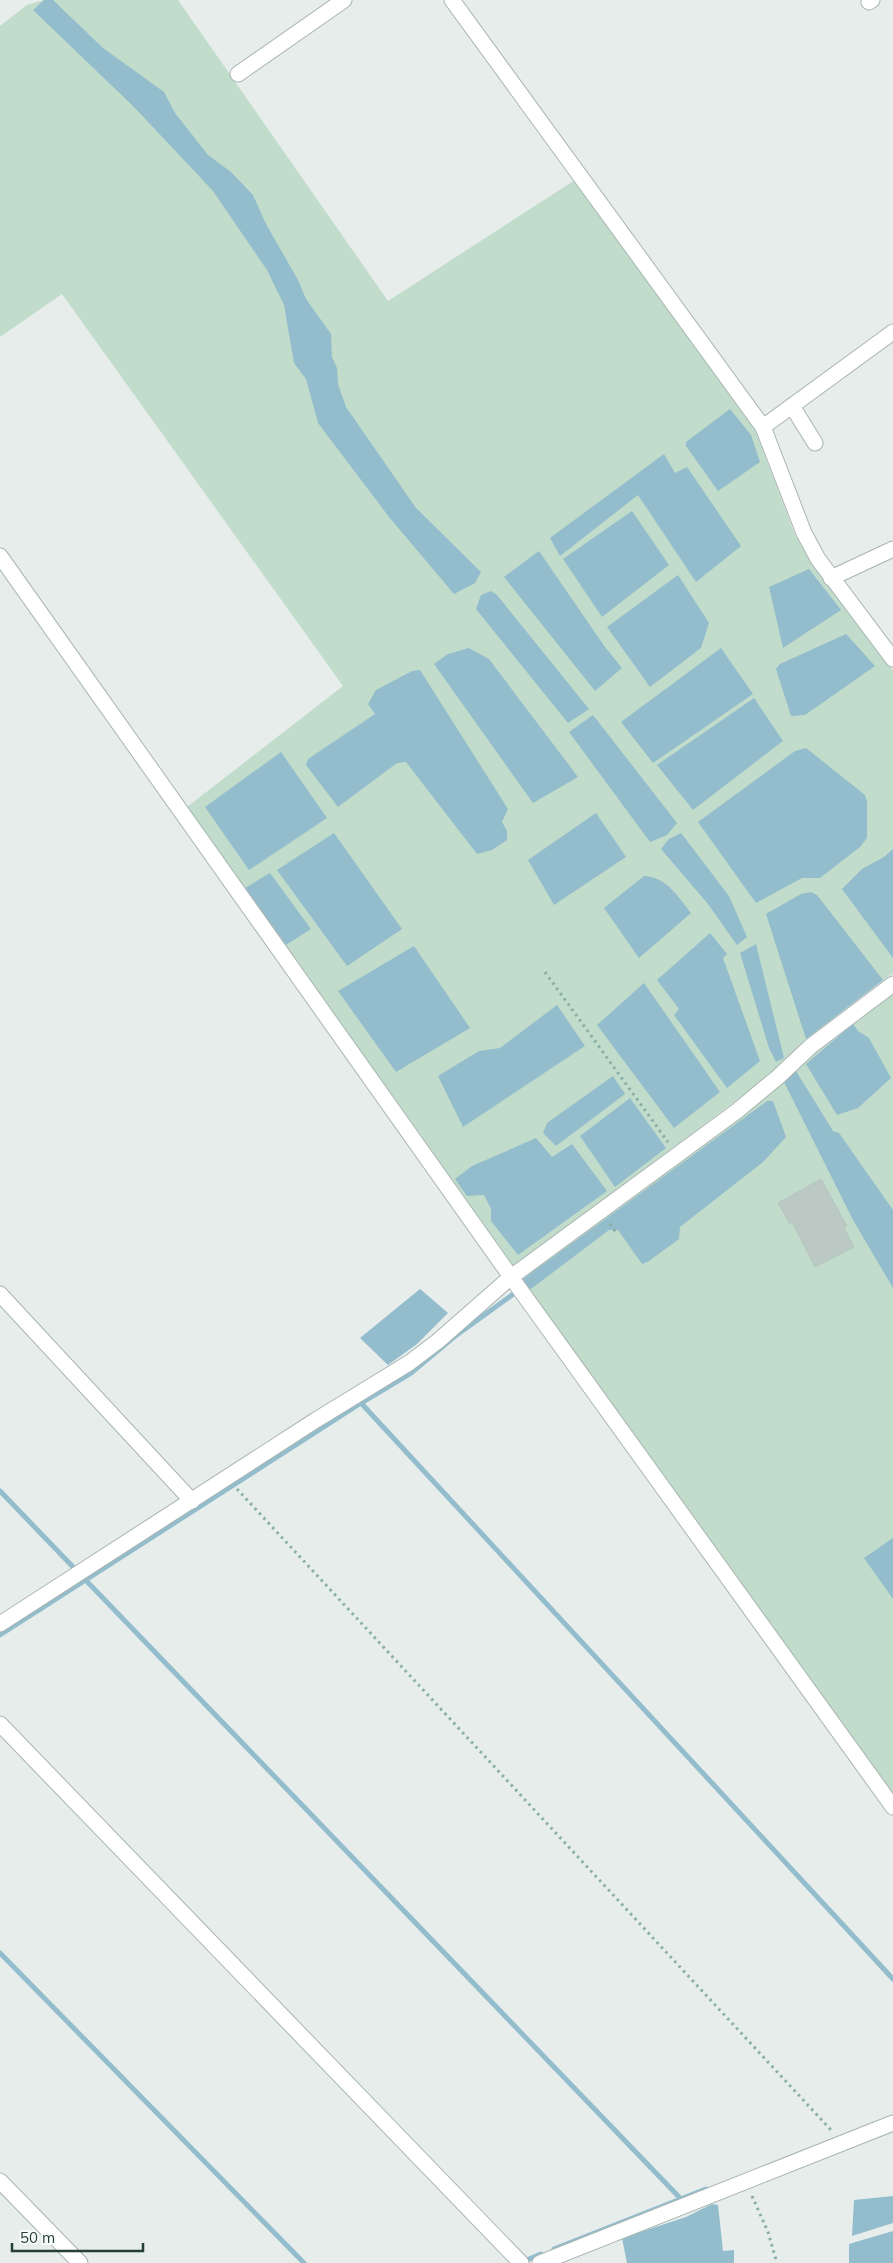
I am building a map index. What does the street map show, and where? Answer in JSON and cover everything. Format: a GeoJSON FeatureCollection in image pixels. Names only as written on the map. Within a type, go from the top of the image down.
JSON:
{"type":"FeatureCollection","features":[{"type":"Feature","properties":{"kind":"street"},"geometry":{"type":"LineString","coordinates":[[238,74],[344,0]]}},
{"type":"Feature","properties":{"kind":"street"},"geometry":{"type":"LineString","coordinates":[[452,0],[763,427],[804,533],[818,560],[893,659]]}},
{"type":"Feature","properties":{"kind":"street"},"geometry":{"type":"LineString","coordinates":[[763,427],[891,339]]}},
{"type":"Feature","properties":{"kind":"street"},"geometry":{"type":"LineString","coordinates":[[792,406],[815,443]]}},
{"type":"Feature","properties":{"kind":"street"},"geometry":{"type":"LineString","coordinates":[[831,578],[893,549]]}},
{"type":"Feature","properties":{"kind":"street"},"geometry":{"type":"LineString","coordinates":[[0,556],[511,1277],[893,1807]]}},
{"type":"Feature","properties":{"kind":"street"},"geometry":{"type":"LineString","coordinates":[[0,1624],[409,1363],[438,1341],[511,1277],[737,1111],[778,1078],[811,1046],[893,984]]}},
{"type":"Feature","properties":{"kind":"street"},"geometry":{"type":"LineString","coordinates":[[0,1294],[192,1500]]}},
{"type":"Feature","properties":{"kind":"street"},"geometry":{"type":"LineString","coordinates":[[0,1724],[520,2263]]}},
{"type":"Feature","properties":{"kind":"street"},"geometry":{"type":"LineString","coordinates":[[540,2263],[893,2123]]}},
{"type":"Feature","properties":{"kind":"street"},"geometry":{"type":"LineString","coordinates":[[0,2180],[80,2263]]}},
{"type":"Feature","properties":{"kind":"path"},"geometry":{"type":"LineString","coordinates":[[545,972],[677,1155]]}},
{"type":"Feature","properties":{"kind":"path"},"geometry":{"type":"LineString","coordinates":[[227,1478],[843,2143]]}},
{"type":"Feature","properties":{"kind":"path"},"geometry":{"type":"LineString","coordinates":[[746,2181],[768,2232],[777,2263]]}},
{"type":"Feature","properties":{"kind":"green space"},"geometry":{"type":"Polygon","coordinates":[[[44,0],[178,0],[388,301],[575,180],[755,430],[795,535],[812,563],[893,670],[893,973],[806,1039],[765,1079],[513,1267],[187,807],[343,686],[62,294],[0,337],[0,26],[27,5],[44,0]]]}},
{"type":"Feature","properties":{"kind":"green space"},"geometry":{"type":"Polygon","coordinates":[[[893,989],[893,1797],[520,1278],[893,989]]]}},
{"type":"Feature","properties":{"kind":"water"},"geometry":{"type":"Polygon","coordinates":[[[44,0],[53,0],[103,48],[164,92],[175,113],[208,155],[231,172],[253,195],[266,224],[298,280],[306,299],[331,334],[332,357],[337,368],[338,384],[346,407],[416,508],[481,572],[475,583],[454,594],[389,517],[318,423],[306,379],[294,363],[284,305],[267,270],[213,191],[134,107],[33,10],[44,0]]]}},
{"type":"Feature","properties":{"kind":"water"},"geometry":{"type":"Polygon","coordinates":[[[730,409],[751,435],[760,462],[718,491],[686,446],[686,442],[730,409]]]}},
{"type":"Feature","properties":{"kind":"water"},"geometry":{"type":"Polygon","coordinates":[[[664,454],[675,473],[687,467],[741,546],[696,582],[638,495],[560,556],[550,538],[664,454]]]}},
{"type":"Feature","properties":{"kind":"water"},"geometry":{"type":"Polygon","coordinates":[[[632,511],[669,565],[602,617],[563,559],[632,511]]]}},
{"type":"Feature","properties":{"kind":"water"},"geometry":{"type":"Polygon","coordinates":[[[539,551],[605,647],[622,668],[595,691],[504,577],[539,551]]]}},
{"type":"Feature","properties":{"kind":"water"},"geometry":{"type":"Polygon","coordinates":[[[809,569],[841,610],[783,648],[769,587],[809,569]]]}},
{"type":"Feature","properties":{"kind":"water"},"geometry":{"type":"Polygon","coordinates":[[[678,575],[709,623],[701,648],[650,687],[607,627],[678,575]]]}},
{"type":"Feature","properties":{"kind":"water"},"geometry":{"type":"Polygon","coordinates":[[[491,591],[497,595],[589,709],[568,723],[476,609],[481,595],[491,591]]]}},
{"type":"Feature","properties":{"kind":"water"},"geometry":{"type":"Polygon","coordinates":[[[846,634],[875,666],[805,715],[791,716],[776,669],[780,664],[846,634]]]}},
{"type":"Feature","properties":{"kind":"water"},"geometry":{"type":"Polygon","coordinates":[[[469,648],[489,659],[578,777],[533,803],[434,664],[448,654],[469,648]]]}},
{"type":"Feature","properties":{"kind":"water"},"geometry":{"type":"Polygon","coordinates":[[[721,648],[753,694],[653,763],[621,722],[721,648]]]}},
{"type":"Feature","properties":{"kind":"water"},"geometry":{"type":"Polygon","coordinates":[[[420,670],[508,809],[502,822],[507,831],[507,840],[492,850],[477,854],[406,762],[397,763],[338,807],[306,765],[308,759],[375,714],[368,704],[376,690],[412,671],[420,670]]]}},
{"type":"Feature","properties":{"kind":"water"},"geometry":{"type":"Polygon","coordinates":[[[754,698],[783,741],[693,810],[657,765],[754,698]]]}},
{"type":"Feature","properties":{"kind":"water"},"geometry":{"type":"Polygon","coordinates":[[[593,715],[677,823],[667,835],[650,842],[569,732],[593,715]]]}},
{"type":"Feature","properties":{"kind":"water"},"geometry":{"type":"Polygon","coordinates":[[[806,748],[865,795],[867,802],[867,838],[860,847],[820,878],[802,878],[756,903],[698,822],[795,751],[806,748]]]}},
{"type":"Feature","properties":{"kind":"water"},"geometry":{"type":"Polygon","coordinates":[[[281,752],[327,818],[249,870],[205,807],[281,752]]]}},
{"type":"Feature","properties":{"kind":"water"},"geometry":{"type":"Polygon","coordinates":[[[596,813],[626,857],[554,905],[528,860],[596,813]]]}},
{"type":"Feature","properties":{"kind":"water"},"geometry":{"type":"Polygon","coordinates":[[[334,833],[402,929],[347,966],[277,870],[334,833]]]}},
{"type":"Feature","properties":{"kind":"water"},"geometry":{"type":"Polygon","coordinates":[[[681,833],[729,896],[747,937],[737,945],[708,904],[661,849],[669,839],[681,833]]]}},
{"type":"Feature","properties":{"kind":"water"},"geometry":{"type":"Polygon","coordinates":[[[893,849],[893,958],[842,889],[862,869],[884,857],[893,849]]]}},
{"type":"Feature","properties":{"kind":"water"},"geometry":{"type":"Polygon","coordinates":[[[270,873],[311,929],[286,945],[245,888],[270,873]]]}},
{"type":"Feature","properties":{"kind":"water"},"geometry":{"type":"Polygon","coordinates":[[[644,876],[652,877],[666,884],[691,913],[639,958],[604,908],[644,876]]]}},
{"type":"Feature","properties":{"kind":"water"},"geometry":{"type":"Polygon","coordinates":[[[811,892],[817,895],[883,980],[806,1039],[766,914],[801,894],[811,892]]]}},
{"type":"Feature","properties":{"kind":"water"},"geometry":{"type":"Polygon","coordinates":[[[710,933],[727,954],[723,958],[760,1061],[727,1088],[674,1015],[679,1009],[657,980],[710,933]]]}},
{"type":"Feature","properties":{"kind":"water"},"geometry":{"type":"Polygon","coordinates":[[[756,944],[784,1058],[776,1062],[769,1048],[740,953],[756,944]]]}},
{"type":"Feature","properties":{"kind":"water"},"geometry":{"type":"Polygon","coordinates":[[[414,946],[470,1028],[396,1072],[338,991],[414,946]]]}},
{"type":"Feature","properties":{"kind":"water"},"geometry":{"type":"Polygon","coordinates":[[[644,983],[720,1092],[674,1128],[597,1025],[644,983]]]}},
{"type":"Feature","properties":{"kind":"water"},"geometry":{"type":"Polygon","coordinates":[[[557,1005],[585,1046],[463,1127],[438,1076],[479,1051],[500,1048],[557,1005]]]}},
{"type":"Feature","properties":{"kind":"water"},"geometry":{"type":"Polygon","coordinates":[[[853,1024],[858,1031],[869,1038],[891,1078],[858,1108],[837,1115],[806,1064],[853,1024]]]}},
{"type":"Feature","properties":{"kind":"water"},"geometry":{"type":"Polygon","coordinates":[[[796,1071],[833,1131],[839,1133],[893,1210],[893,1288],[853,1220],[784,1082],[796,1071]]]}},
{"type":"Feature","properties":{"kind":"water"},"geometry":{"type":"Polygon","coordinates":[[[613,1076],[625,1094],[556,1146],[543,1133],[547,1123],[613,1076]]]}},
{"type":"Feature","properties":{"kind":"water"},"geometry":{"type":"Polygon","coordinates":[[[630,1098],[666,1148],[615,1187],[580,1136],[630,1098]]]}},
{"type":"Feature","properties":{"kind":"water"},"geometry":{"type":"Polygon","coordinates":[[[767,1101],[773,1101],[786,1137],[763,1162],[680,1227],[679,1239],[642,1264],[618,1230],[609,1230],[531,1289],[525,1285],[523,1279],[767,1101]]]}},
{"type":"Feature","properties":{"kind":"water"},"geometry":{"type":"Polygon","coordinates":[[[536,1138],[552,1157],[572,1144],[607,1191],[518,1255],[491,1221],[491,1209],[484,1195],[467,1196],[455,1179],[472,1166],[536,1138]]]}},
{"type":"Feature","properties":{"kind":"water"},"geometry":{"type":"Polygon","coordinates":[[[420,1289],[448,1313],[417,1344],[388,1365],[360,1338],[420,1289]]]}},
{"type":"Feature","properties":{"kind":"water"},"geometry":{"type":"Polygon","coordinates":[[[893,1538],[893,1599],[864,1558],[893,1538]]]}},
{"type":"Feature","properties":{"kind":"water"},"geometry":{"type":"Polygon","coordinates":[[[893,2196],[893,2223],[852,2236],[854,2200],[893,2196]]]}},
{"type":"Feature","properties":{"kind":"water"},"geometry":{"type":"Polygon","coordinates":[[[712,2204],[718,2205],[723,2251],[734,2250],[734,2263],[627,2263],[622,2238],[686,2217],[712,2204]]]}},
{"type":"Feature","properties":{"kind":"water"},"geometry":{"type":"Polygon","coordinates":[[[893,2231],[893,2263],[849,2263],[849,2244],[893,2231]]]}},
{"type":"Feature","properties":{"kind":"building"},"geometry":{"type":"Polygon","coordinates":[[[821,1179],[847,1226],[844,1228],[854,1247],[815,1267],[792,1222],[790,1224],[778,1203],[821,1179]]]}},
{"type":"Feature","properties":{"kind":"waterway"},"geometry":{"type":"LineString","coordinates":[[0,1635],[361,1403],[411,1373],[454,1337],[519,1290]]}},
{"type":"Feature","properties":{"kind":"waterway"},"geometry":{"type":"LineString","coordinates":[[361,1403],[893,1979]]}},
{"type":"Feature","properties":{"kind":"waterway"},"geometry":{"type":"LineString","coordinates":[[0,1491],[681,2199]]}},
{"type":"Feature","properties":{"kind":"waterway"},"geometry":{"type":"LineString","coordinates":[[0,1953],[304,2263]]}},
{"type":"Feature","properties":{"kind":"waterway"},"geometry":{"type":"LineString","coordinates":[[554,2249],[706,2189]]}},
{"type":"Feature","properties":{"kind":"waterway"},"geometry":{"type":"LineString","coordinates":[[522,2262],[541,2254]]}}]}
